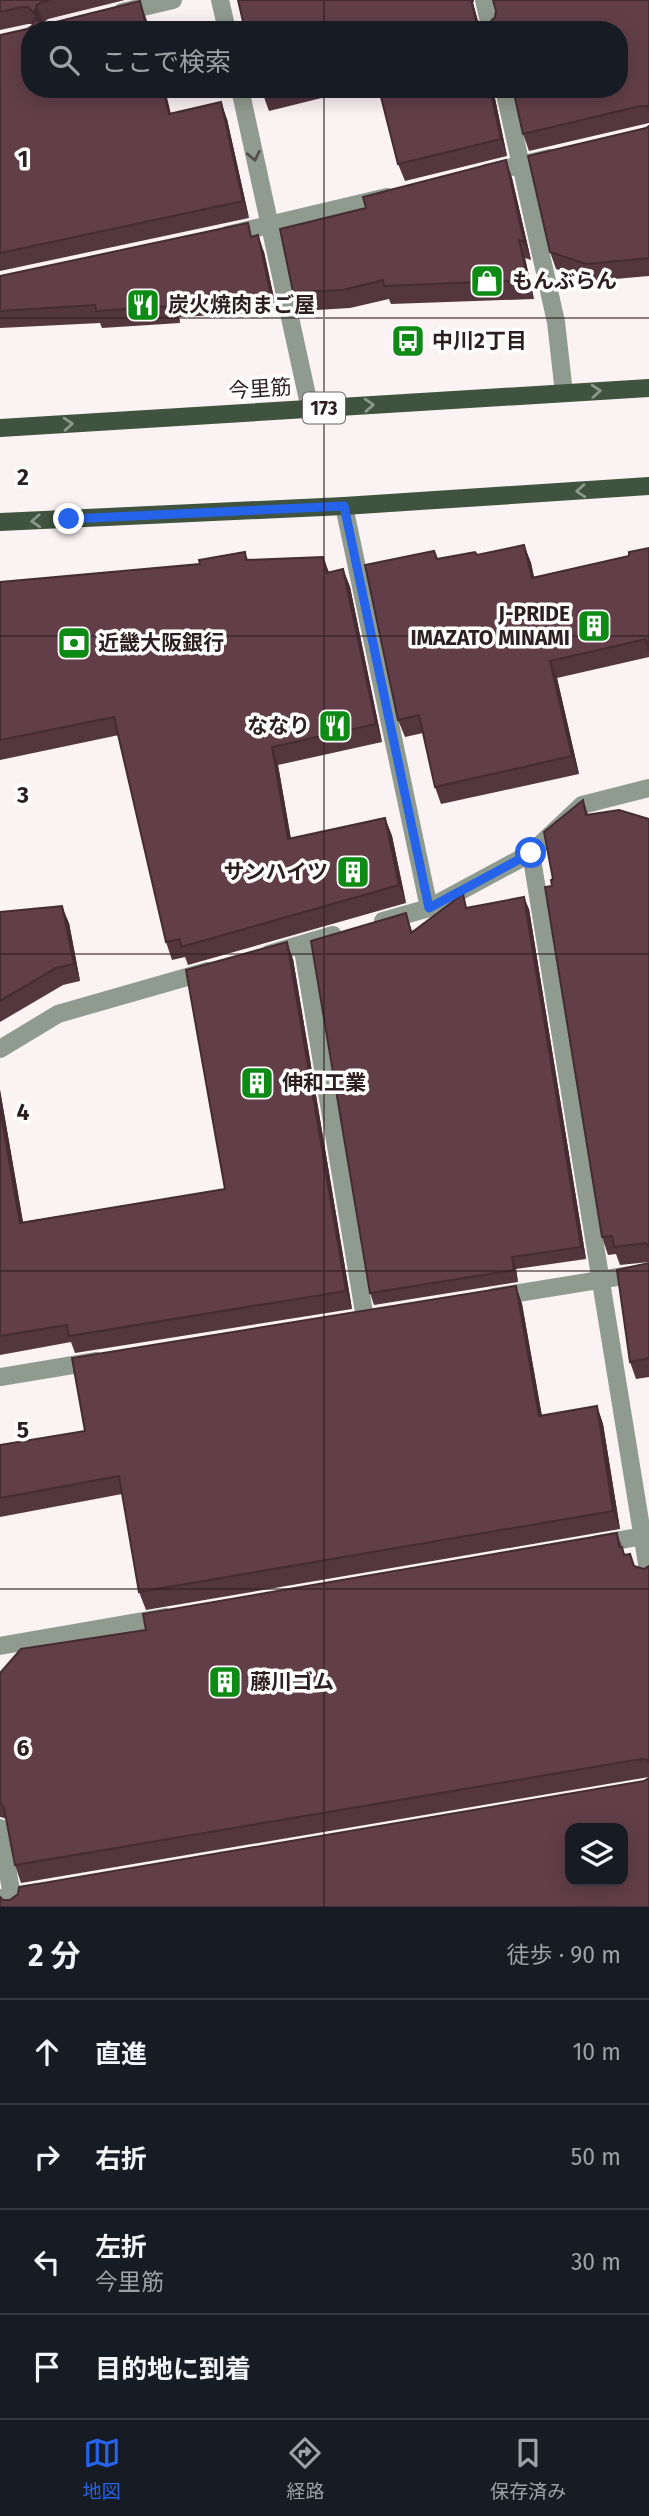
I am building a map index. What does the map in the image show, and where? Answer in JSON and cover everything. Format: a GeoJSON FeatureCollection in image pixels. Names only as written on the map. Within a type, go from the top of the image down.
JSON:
{"type":"FeatureCollection","features":[{"type":"Feature","properties":{"kind":"main road","name":"今里筋"},"geometry":{"type":"LineString","coordinates":[[0,428],[649,388]]}},
{"type":"Feature","properties":{"kind":"main road"},"geometry":{"type":"LineString","coordinates":[[0,522],[344,506],[649,486]]}},
{"type":"Feature","properties":{"kind":"street"},"geometry":{"type":"LineString","coordinates":[[105,16],[173,0]]}},
{"type":"Feature","properties":{"kind":"street"},"geometry":{"type":"LineString","coordinates":[[220,0],[225,21]]}},
{"type":"Feature","properties":{"kind":"street"},"geometry":{"type":"LineString","coordinates":[[484,0],[489,21]]}},
{"type":"Feature","properties":{"kind":"street"},"geometry":{"type":"LineString","coordinates":[[242,98],[310,409]]}},
{"type":"Feature","properties":{"kind":"street"},"geometry":{"type":"LineString","coordinates":[[506,98],[556,322],[564,393]]}},
{"type":"Feature","properties":{"kind":"street"},"geometry":{"type":"LineString","coordinates":[[468,178],[572,152]]}},
{"type":"Feature","properties":{"kind":"street"},"geometry":{"type":"LineString","coordinates":[[215,237],[402,194]]}},
{"type":"Feature","properties":{"kind":"street"},"geometry":{"type":"LineString","coordinates":[[344,506],[429,908]]}},
{"type":"Feature","properties":{"kind":"street"},"geometry":{"type":"LineString","coordinates":[[251,959],[429,908],[531,853],[582,806],[649,788]]}},
{"type":"Feature","properties":{"kind":"street"},"geometry":{"type":"LineString","coordinates":[[531,853],[646,1536],[649,1576]]}},
{"type":"Feature","properties":{"kind":"street"},"geometry":{"type":"LineString","coordinates":[[302,944],[365,1318]]}},
{"type":"Feature","properties":{"kind":"street"},"geometry":{"type":"LineString","coordinates":[[0,1049],[58,1014],[225,966]]}},
{"type":"Feature","properties":{"kind":"street"},"geometry":{"type":"LineString","coordinates":[[483,1299],[649,1272]]}},
{"type":"Feature","properties":{"kind":"street"},"geometry":{"type":"LineString","coordinates":[[0,1377],[108,1359]]}},
{"type":"Feature","properties":{"kind":"street"},"geometry":{"type":"LineString","coordinates":[[574,1548],[646,1536]]}},
{"type":"Feature","properties":{"kind":"street"},"geometry":{"type":"LineString","coordinates":[[0,1646],[178,1615]]}},
{"type":"Feature","properties":{"kind":"street"},"geometry":{"type":"LineString","coordinates":[[0,1828],[8,1900],[52,1889]]}},
{"type":"Feature","properties":{"kind":"building"},"geometry":{"type":"Polygon","coordinates":[[[0,0],[50,0],[37,5],[34,13],[28,7],[0,12],[0,0]]]}},
{"type":"Feature","properties":{"kind":"building"},"geometry":{"type":"Polygon","coordinates":[[[238,0],[471,0],[478,21],[243,21],[238,0]]]}},
{"type":"Feature","properties":{"kind":"building"},"geometry":{"type":"Polygon","coordinates":[[[493,0],[649,0],[649,109],[647,106],[640,106],[523,134],[515,98],[628,98],[628,21],[491,21],[496,11],[493,0]]]}},
{"type":"Feature","properties":{"kind":"building"},"geometry":{"type":"Polygon","coordinates":[[[140,1],[145,21],[60,21],[140,1]]]}},
{"type":"Feature","properties":{"kind":"building"},"geometry":{"type":"Polygon","coordinates":[[[21,30],[21,98],[165,98],[169,114],[221,102],[243,201],[0,253],[0,35],[21,30]]]}},
{"type":"Feature","properties":{"kind":"building"},"geometry":{"type":"Polygon","coordinates":[[[381,98],[492,98],[501,139],[398,164],[381,98]]]}},
{"type":"Feature","properties":{"kind":"building"},"geometry":{"type":"Polygon","coordinates":[[[649,126],[649,258],[586,264],[550,252],[528,156],[649,126]]]}},
{"type":"Feature","properties":{"kind":"building"},"geometry":{"type":"Polygon","coordinates":[[[506,160],[524,242],[519,240],[528,280],[384,286],[383,280],[343,290],[293,292],[280,229],[366,208],[363,197],[506,160]]]}},
{"type":"Feature","properties":{"kind":"building"},"geometry":{"type":"Polygon","coordinates":[[[248,223],[251,237],[258,235],[271,295],[173,300],[173,306],[96,311],[95,305],[0,311],[0,276],[248,223]]]}},
{"type":"Feature","properties":{"kind":"building"},"geometry":{"type":"Polygon","coordinates":[[[524,545],[532,578],[629,556],[629,552],[649,548],[649,651],[646,639],[550,661],[572,756],[435,787],[419,715],[398,720],[365,565],[434,551],[437,559],[475,552],[477,555],[524,545]]]}},
{"type":"Feature","properties":{"kind":"building"},"geometry":{"type":"Polygon","coordinates":[[[245,552],[246,560],[323,557],[327,573],[343,569],[376,724],[272,747],[288,839],[385,818],[399,885],[181,947],[180,939],[166,942],[114,717],[0,740],[0,582],[200,564],[199,560],[245,552]]]}},
{"type":"Feature","properties":{"kind":"building"},"geometry":{"type":"Polygon","coordinates":[[[583,800],[586,815],[619,810],[649,819],[649,1247],[646,1243],[614,1247],[612,1236],[602,1237],[545,887],[552,886],[553,879],[544,832],[583,800]]]}},
{"type":"Feature","properties":{"kind":"building"},"geometry":{"type":"Polygon","coordinates":[[[463,894],[466,908],[524,897],[581,1247],[512,1257],[514,1270],[370,1293],[311,941],[406,913],[411,933],[463,894]]]}},
{"type":"Feature","properties":{"kind":"building"},"geometry":{"type":"Polygon","coordinates":[[[62,906],[74,964],[56,968],[0,1001],[0,912],[62,906]]]}},
{"type":"Feature","properties":{"kind":"building"},"geometry":{"type":"Polygon","coordinates":[[[287,942],[346,1291],[69,1336],[67,1325],[0,1336],[0,1108],[20,1223],[225,1189],[186,970],[287,942]]]}},
{"type":"Feature","properties":{"kind":"building"},"geometry":{"type":"Polygon","coordinates":[[[649,1263],[649,1358],[630,1362],[617,1270],[649,1263]]]}},
{"type":"Feature","properties":{"kind":"building"},"geometry":{"type":"Polygon","coordinates":[[[516,1286],[539,1416],[597,1406],[613,1511],[139,1592],[119,1476],[0,1498],[0,1445],[85,1431],[72,1358],[516,1286]]]}},
{"type":"Feature","properties":{"kind":"building"},"geometry":{"type":"Polygon","coordinates":[[[617,1533],[619,1547],[622,1547],[624,1555],[630,1554],[634,1566],[644,1569],[649,1566],[649,1762],[641,1759],[15,1865],[4,1808],[0,1802],[0,1673],[21,1649],[146,1630],[143,1614],[617,1533]]]}},
{"type":"Feature","properties":{"kind":"building"},"geometry":{"type":"Polygon","coordinates":[[[649,1778],[649,1907],[0,1907],[0,1897],[10,1900],[18,1894],[19,1887],[644,1781],[649,1778]]]}},
{"type":"Feature","properties":{"kind":"place","name":"もんぶらん"},"geometry":{"type":"Point","coordinates":[487,281]}},
{"type":"Feature","properties":{"kind":"place","name":"炭火焼肉まご屋"},"geometry":{"type":"Point","coordinates":[143,305]}},
{"type":"Feature","properties":{"kind":"place","name":"中川2丁目"},"geometry":{"type":"Point","coordinates":[408,341]}},
{"type":"Feature","properties":{"kind":"place","name":"J-PRIDE IMAZATO MINAMI"},"geometry":{"type":"Point","coordinates":[594,626]}},
{"type":"Feature","properties":{"kind":"place","name":"近畿大阪銀行"},"geometry":{"type":"Point","coordinates":[74,643]}},
{"type":"Feature","properties":{"kind":"place","name":"ななり"},"geometry":{"type":"Point","coordinates":[335,726]}},
{"type":"Feature","properties":{"kind":"place","name":"サンハイツ"},"geometry":{"type":"Point","coordinates":[353,872]}},
{"type":"Feature","properties":{"kind":"place","name":"伸和工業"},"geometry":{"type":"Point","coordinates":[257,1083]}},
{"type":"Feature","properties":{"kind":"place","name":"藤川ゴム"},"geometry":{"type":"Point","coordinates":[225,1682]}},
{"type":"Feature","properties":{"kind":"route"},"geometry":{"type":"LineString","coordinates":[[69,519],[344,506],[429,908],[531,853]]}}]}
